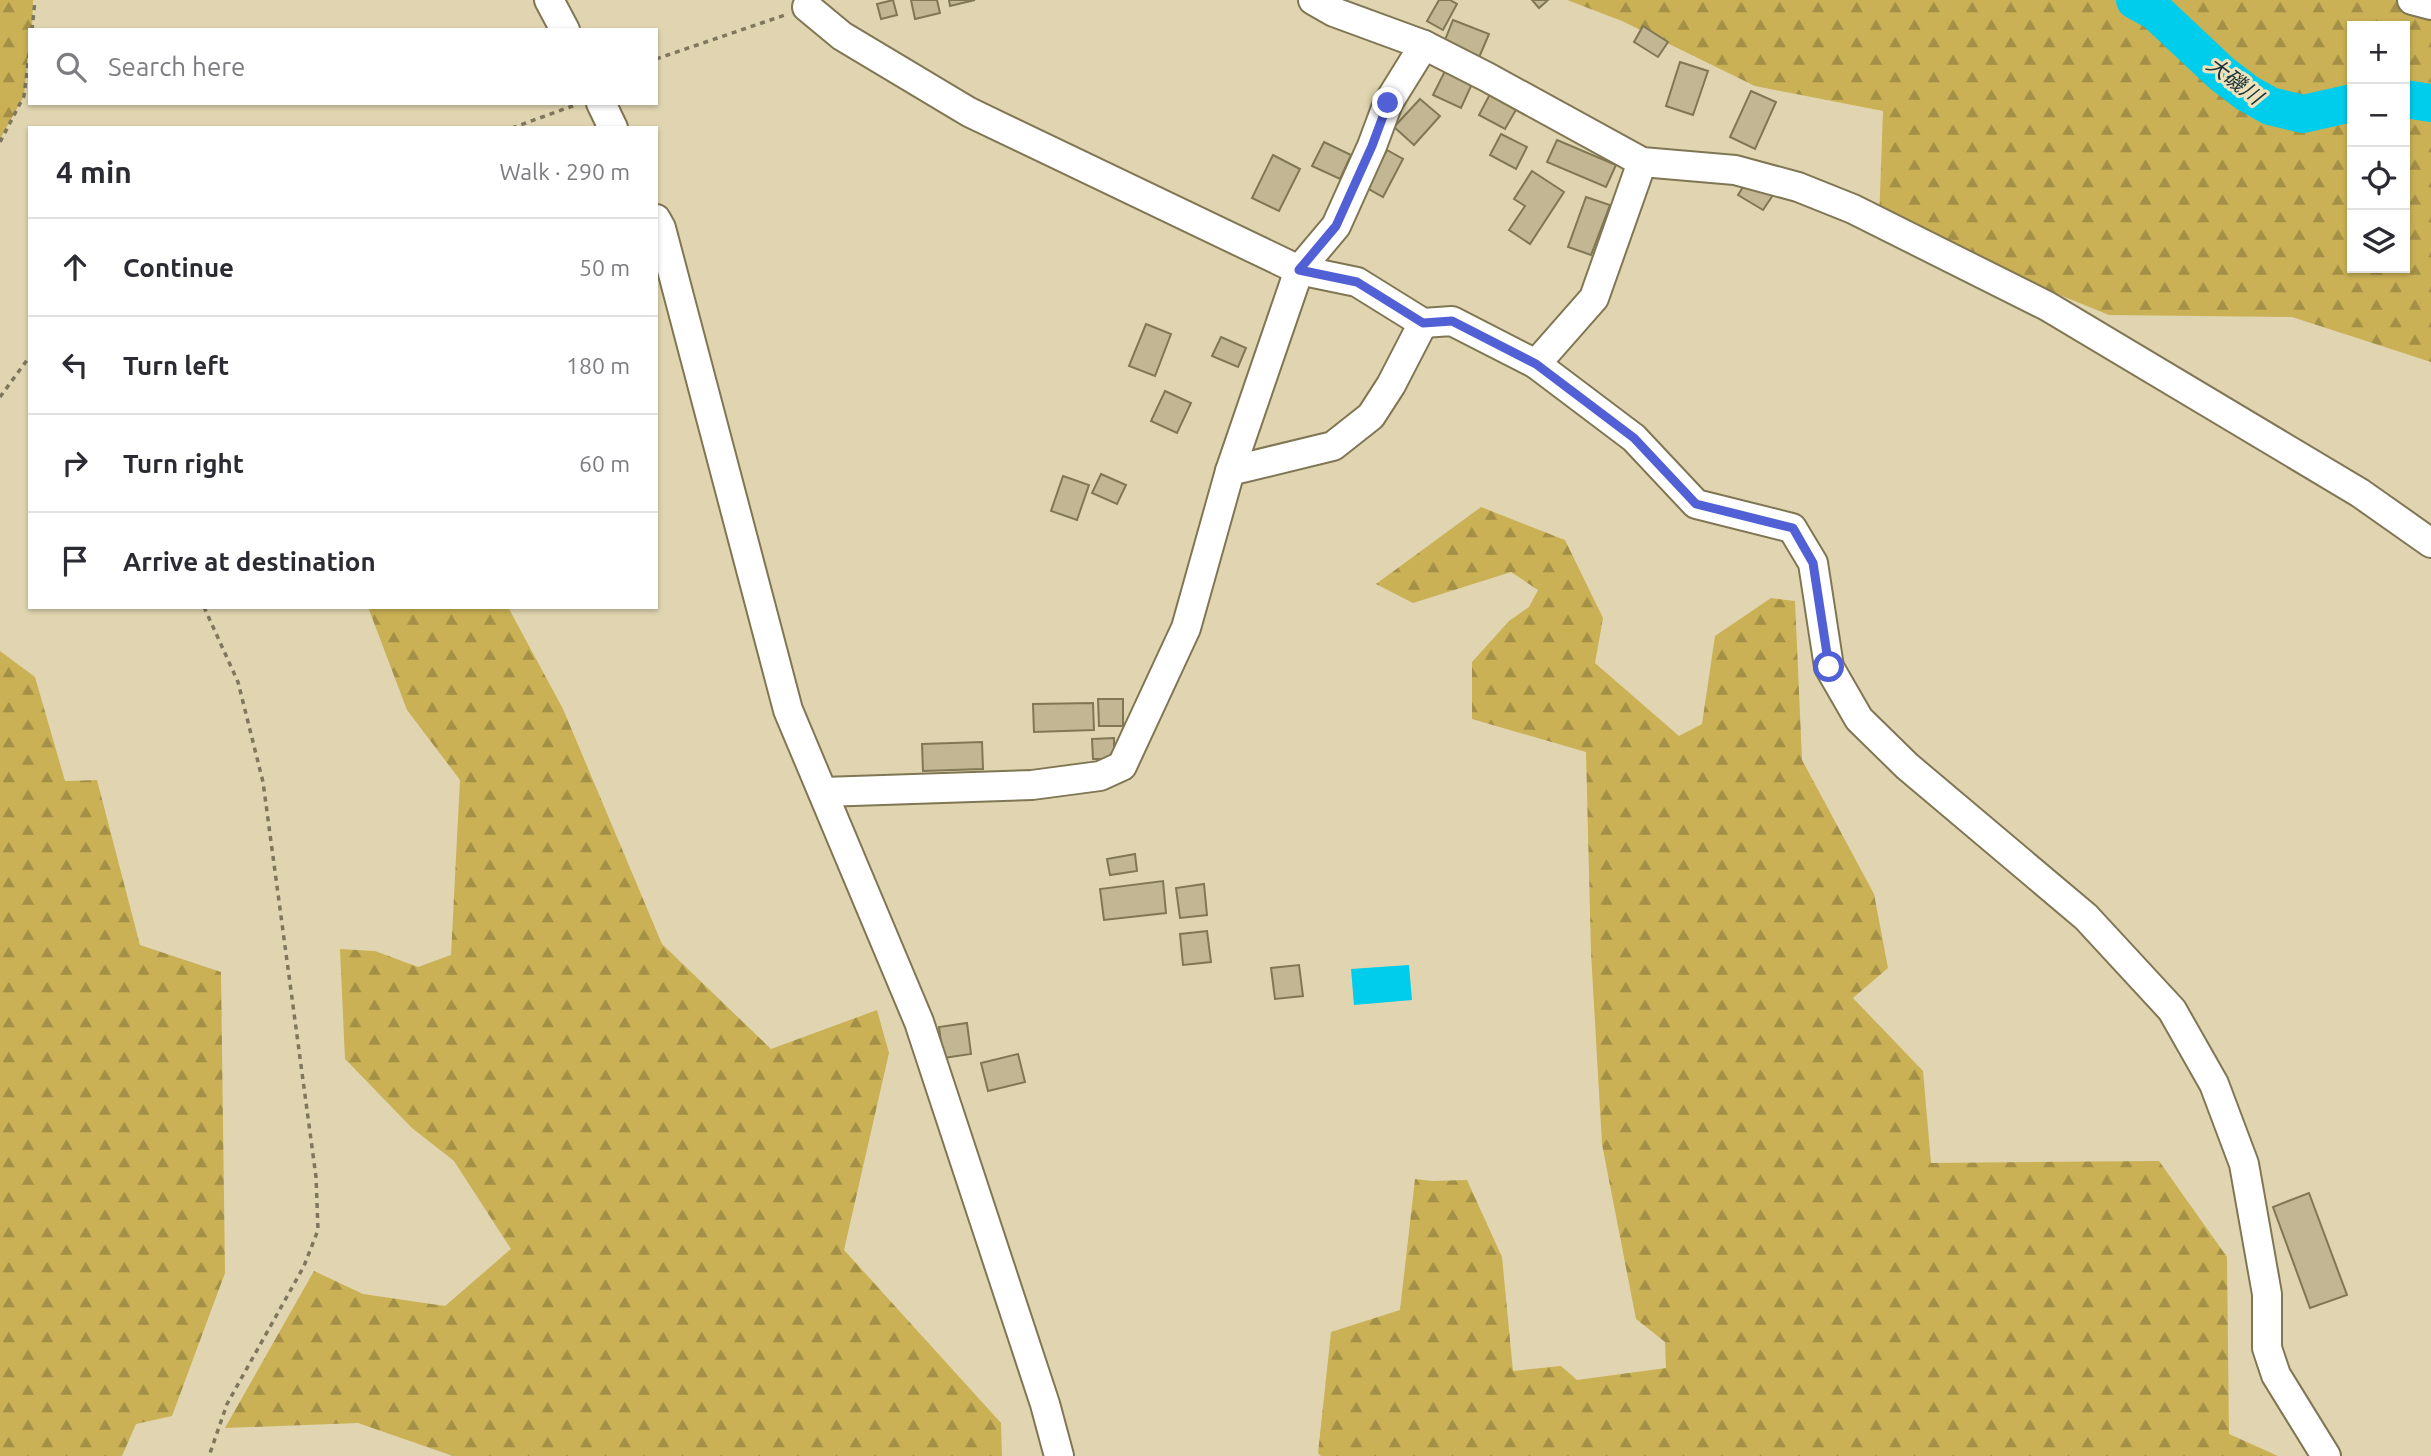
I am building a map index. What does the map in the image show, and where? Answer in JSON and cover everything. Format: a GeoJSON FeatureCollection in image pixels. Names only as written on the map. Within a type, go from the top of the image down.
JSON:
{"type":"FeatureCollection","features":[{"type":"Feature","properties":{"kind":"street"},"geometry":{"type":"LineString","coordinates":[[549,0],[564,28]]}},
{"type":"Feature","properties":{"kind":"street"},"geometry":{"type":"LineString","coordinates":[[1313,0],[1334,12],[1424,45],[1642,162],[1735,170],[1798,187],[1853,209],[2047,306],[2360,493],[2431,543]]}},
{"type":"Feature","properties":{"kind":"street"},"geometry":{"type":"LineString","coordinates":[[2412,0],[2431,5]]}},
{"type":"Feature","properties":{"kind":"street"},"geometry":{"type":"LineString","coordinates":[[807,7],[842,36],[969,112],[1299,270],[1357,282],[1423,323],[1452,321],[1536,364],[1634,438],[1696,504],[1793,528],[1813,563],[1829,667],[1859,719],[1907,766],[2086,917],[2172,1010],[2214,1084],[2244,1164],[2267,1294],[2267,1348],[2276,1375],[2326,1456]]}},
{"type":"Feature","properties":{"kind":"street"},"geometry":{"type":"LineString","coordinates":[[823,792],[1032,785],[1100,776],[1122,766],[1186,628],[1230,471],[1299,270],[1336,226],[1388,103],[1424,45]]}},
{"type":"Feature","properties":{"kind":"street"},"geometry":{"type":"LineString","coordinates":[[602,105],[612,126]]}},
{"type":"Feature","properties":{"kind":"street"},"geometry":{"type":"LineString","coordinates":[[1536,364],[1594,298],[1642,162]]}},
{"type":"Feature","properties":{"kind":"street"},"geometry":{"type":"LineString","coordinates":[[658,223],[788,710],[919,1022],[1045,1404],[1059,1456]]}},
{"type":"Feature","properties":{"kind":"street"},"geometry":{"type":"LineString","coordinates":[[1230,471],[1333,446],[1371,416],[1391,385],[1423,323]]}},
{"type":"Feature","properties":{"kind":"path"},"geometry":{"type":"LineString","coordinates":[[32,28],[35,0]]}},
{"type":"Feature","properties":{"kind":"path"},"geometry":{"type":"LineString","coordinates":[[658,58],[807,7]]}},
{"type":"Feature","properties":{"kind":"path"},"geometry":{"type":"LineString","coordinates":[[0,142],[24,96],[28,63]]}},
{"type":"Feature","properties":{"kind":"path"},"geometry":{"type":"LineString","coordinates":[[517,126],[575,105]]}},
{"type":"Feature","properties":{"kind":"path"},"geometry":{"type":"LineString","coordinates":[[0,397],[27,364]]}},
{"type":"Feature","properties":{"kind":"path"},"geometry":{"type":"LineString","coordinates":[[205,609],[238,682],[263,782],[316,1177],[318,1230],[304,1266],[227,1404],[209,1456]]}},
{"type":"Feature","properties":{"kind":"green space"},"geometry":{"type":"Polygon","coordinates":[[[0,0],[33,0],[32,28],[28,28],[24,96],[0,139],[0,0]]]}},
{"type":"Feature","properties":{"kind":"green space"},"geometry":{"type":"Polygon","coordinates":[[[1567,0],[2431,0],[2431,362],[2292,317],[2109,315],[1879,222],[1883,111],[1755,86],[1622,21],[1567,0]]]}},
{"type":"Feature","properties":{"kind":"green space"},"geometry":{"type":"Polygon","coordinates":[[[1481,507],[1565,540],[1603,618],[1595,663],[1679,736],[1702,724],[1715,636],[1771,598],[1795,601],[1802,760],[1874,894],[1888,968],[1853,998],[1923,1071],[1931,1163],[2159,1161],[2227,1257],[2229,1434],[2278,1456],[1321,1456],[1318,1453],[1331,1332],[1400,1310],[1415,1179],[1467,1180],[1502,1257],[1513,1371],[1561,1366],[1577,1380],[1666,1368],[1665,1342],[1636,1319],[1602,1144],[1591,953],[1586,752],[1472,719],[1472,662],[1509,621],[1529,607],[1538,590],[1511,572],[1413,603],[1376,584],[1481,507]]]}},
{"type":"Feature","properties":{"kind":"green space"},"geometry":{"type":"Polygon","coordinates":[[[369,609],[509,609],[563,709],[662,944],[771,1049],[877,1010],[889,1053],[844,1250],[1001,1423],[1002,1456],[453,1456],[358,1423],[225,1428],[314,1271],[363,1294],[445,1306],[511,1249],[454,1161],[412,1128],[345,1059],[340,949],[375,951],[418,967],[451,955],[460,780],[407,710],[369,609]]]}},
{"type":"Feature","properties":{"kind":"green space"},"geometry":{"type":"Polygon","coordinates":[[[0,651],[35,677],[65,781],[97,780],[140,945],[221,972],[225,1273],[172,1416],[136,1424],[122,1456],[0,1456],[0,651]]]}},
{"type":"Feature","properties":{"kind":"water"},"geometry":{"type":"Polygon","coordinates":[[[1409,965],[1412,1000],[1354,1005],[1351,969],[1409,965]]]}},
{"type":"Feature","properties":{"kind":"building"},"geometry":{"type":"Polygon","coordinates":[[[893,0],[897,15],[881,19],[877,4],[893,0]]]}},
{"type":"Feature","properties":{"kind":"building"},"geometry":{"type":"Polygon","coordinates":[[[911,0],[937,0],[940,13],[915,19],[911,0]]]}},
{"type":"Feature","properties":{"kind":"building"},"geometry":{"type":"Polygon","coordinates":[[[949,0],[975,0],[950,6],[949,0]]]}},
{"type":"Feature","properties":{"kind":"building"},"geometry":{"type":"Polygon","coordinates":[[[1439,0],[1450,0],[1457,4],[1443,30],[1427,21],[1439,0]]]}},
{"type":"Feature","properties":{"kind":"building"},"geometry":{"type":"Polygon","coordinates":[[[1532,0],[1548,0],[1539,8],[1532,0]]]}},
{"type":"Feature","properties":{"kind":"building"},"geometry":{"type":"Polygon","coordinates":[[[1453,20],[1489,34],[1478,60],[1443,45],[1453,20]]]}},
{"type":"Feature","properties":{"kind":"building"},"geometry":{"type":"Polygon","coordinates":[[[1643,26],[1668,42],[1658,57],[1634,42],[1643,26]]]}},
{"type":"Feature","properties":{"kind":"building"},"geometry":{"type":"Polygon","coordinates":[[[1680,62],[1708,71],[1693,115],[1666,106],[1680,62]]]}},
{"type":"Feature","properties":{"kind":"building"},"geometry":{"type":"Polygon","coordinates":[[[1445,71],[1472,84],[1461,108],[1433,95],[1445,71]]]}},
{"type":"Feature","properties":{"kind":"building"},"geometry":{"type":"Polygon","coordinates":[[[1751,91],[1776,102],[1755,149],[1730,137],[1751,91]]]}},
{"type":"Feature","properties":{"kind":"building"},"geometry":{"type":"Polygon","coordinates":[[[1490,94],[1517,108],[1505,129],[1479,115],[1490,94]]]}},
{"type":"Feature","properties":{"kind":"building"},"geometry":{"type":"Polygon","coordinates":[[[1420,99],[1440,116],[1414,145],[1394,127],[1420,99]]]}},
{"type":"Feature","properties":{"kind":"building"},"geometry":{"type":"Polygon","coordinates":[[[1501,134],[1527,147],[1516,169],[1490,155],[1501,134]]]}},
{"type":"Feature","properties":{"kind":"building"},"geometry":{"type":"Polygon","coordinates":[[[1557,140],[1616,165],[1606,187],[1547,162],[1557,140]]]}},
{"type":"Feature","properties":{"kind":"building"},"geometry":{"type":"Polygon","coordinates":[[[1324,142],[1351,155],[1340,179],[1312,166],[1324,142]]]}},
{"type":"Feature","properties":{"kind":"building"},"geometry":{"type":"Polygon","coordinates":[[[1387,150],[1403,159],[1383,197],[1367,188],[1387,150]]]}},
{"type":"Feature","properties":{"kind":"building"},"geometry":{"type":"Polygon","coordinates":[[[1273,155],[1300,169],[1279,211],[1252,198],[1273,155]]]}},
{"type":"Feature","properties":{"kind":"building"},"geometry":{"type":"Polygon","coordinates":[[[1532,171],[1564,192],[1530,244],[1509,230],[1525,206],[1514,199],[1532,171]]]}},
{"type":"Feature","properties":{"kind":"building"},"geometry":{"type":"Polygon","coordinates":[[[1748,179],[1773,195],[1763,210],[1738,195],[1748,179]]]}},
{"type":"Feature","properties":{"kind":"building"},"geometry":{"type":"Polygon","coordinates":[[[1586,197],[1610,205],[1591,255],[1568,247],[1586,197]]]}},
{"type":"Feature","properties":{"kind":"building"},"geometry":{"type":"Polygon","coordinates":[[[1146,324],[1171,334],[1155,376],[1129,366],[1146,324]]]}},
{"type":"Feature","properties":{"kind":"building"},"geometry":{"type":"Polygon","coordinates":[[[1221,337],[1246,348],[1238,367],[1212,356],[1221,337]]]}},
{"type":"Feature","properties":{"kind":"building"},"geometry":{"type":"Polygon","coordinates":[[[1165,391],[1191,403],[1177,433],[1151,421],[1165,391]]]}},
{"type":"Feature","properties":{"kind":"building"},"geometry":{"type":"Polygon","coordinates":[[[1101,474],[1126,485],[1117,504],[1092,493],[1101,474]]]}},
{"type":"Feature","properties":{"kind":"building"},"geometry":{"type":"Polygon","coordinates":[[[1063,476],[1089,485],[1077,520],[1051,511],[1063,476]]]}},
{"type":"Feature","properties":{"kind":"building"},"geometry":{"type":"Polygon","coordinates":[[[1098,699],[1123,699],[1123,726],[1099,726],[1098,699]]]}},
{"type":"Feature","properties":{"kind":"building"},"geometry":{"type":"Polygon","coordinates":[[[1093,703],[1094,730],[1034,732],[1033,704],[1093,703]]]}},
{"type":"Feature","properties":{"kind":"building"},"geometry":{"type":"Polygon","coordinates":[[[1114,738],[1114,759],[1093,759],[1092,739],[1114,738]]]}},
{"type":"Feature","properties":{"kind":"building"},"geometry":{"type":"Polygon","coordinates":[[[982,742],[983,769],[923,771],[922,744],[982,742]]]}},
{"type":"Feature","properties":{"kind":"building"},"geometry":{"type":"Polygon","coordinates":[[[1135,854],[1137,871],[1110,875],[1107,859],[1135,854]]]}},
{"type":"Feature","properties":{"kind":"building"},"geometry":{"type":"Polygon","coordinates":[[[1163,881],[1166,913],[1104,920],[1100,889],[1163,881]]]}},
{"type":"Feature","properties":{"kind":"building"},"geometry":{"type":"Polygon","coordinates":[[[1204,884],[1207,915],[1180,918],[1176,888],[1204,884]]]}},
{"type":"Feature","properties":{"kind":"building"},"geometry":{"type":"Polygon","coordinates":[[[1207,931],[1211,962],[1183,965],[1180,934],[1207,931]]]}},
{"type":"Feature","properties":{"kind":"building"},"geometry":{"type":"Polygon","coordinates":[[[1299,965],[1303,996],[1275,999],[1271,968],[1299,965]]]}},
{"type":"Feature","properties":{"kind":"building"},"geometry":{"type":"Polygon","coordinates":[[[967,1023],[971,1054],[943,1058],[939,1027],[967,1023]]]}},
{"type":"Feature","properties":{"kind":"building"},"geometry":{"type":"Polygon","coordinates":[[[1018,1054],[1025,1082],[988,1091],[981,1063],[1018,1054]]]}},
{"type":"Feature","properties":{"kind":"building"},"geometry":{"type":"Polygon","coordinates":[[[2309,1193],[2347,1295],[2310,1308],[2273,1207],[2309,1193]]]}},
{"type":"Feature","properties":{"kind":"waterway","name":"大磯川"},"geometry":{"type":"LineString","coordinates":[[2135,0],[2155,11],[2221,73],[2270,106],[2303,114],[2347,104]]}},
{"type":"Feature","properties":{"kind":"waterway","name":"大磯川"},"geometry":{"type":"LineString","coordinates":[[2410,100],[2431,103]]}},
{"type":"Feature","properties":{"kind":"route"},"geometry":{"type":"LineString","coordinates":[[1388,103],[1336,226],[1299,270],[1357,282],[1423,323],[1452,321],[1536,364],[1634,438],[1696,504],[1793,528],[1813,563],[1829,667]]}}]}
